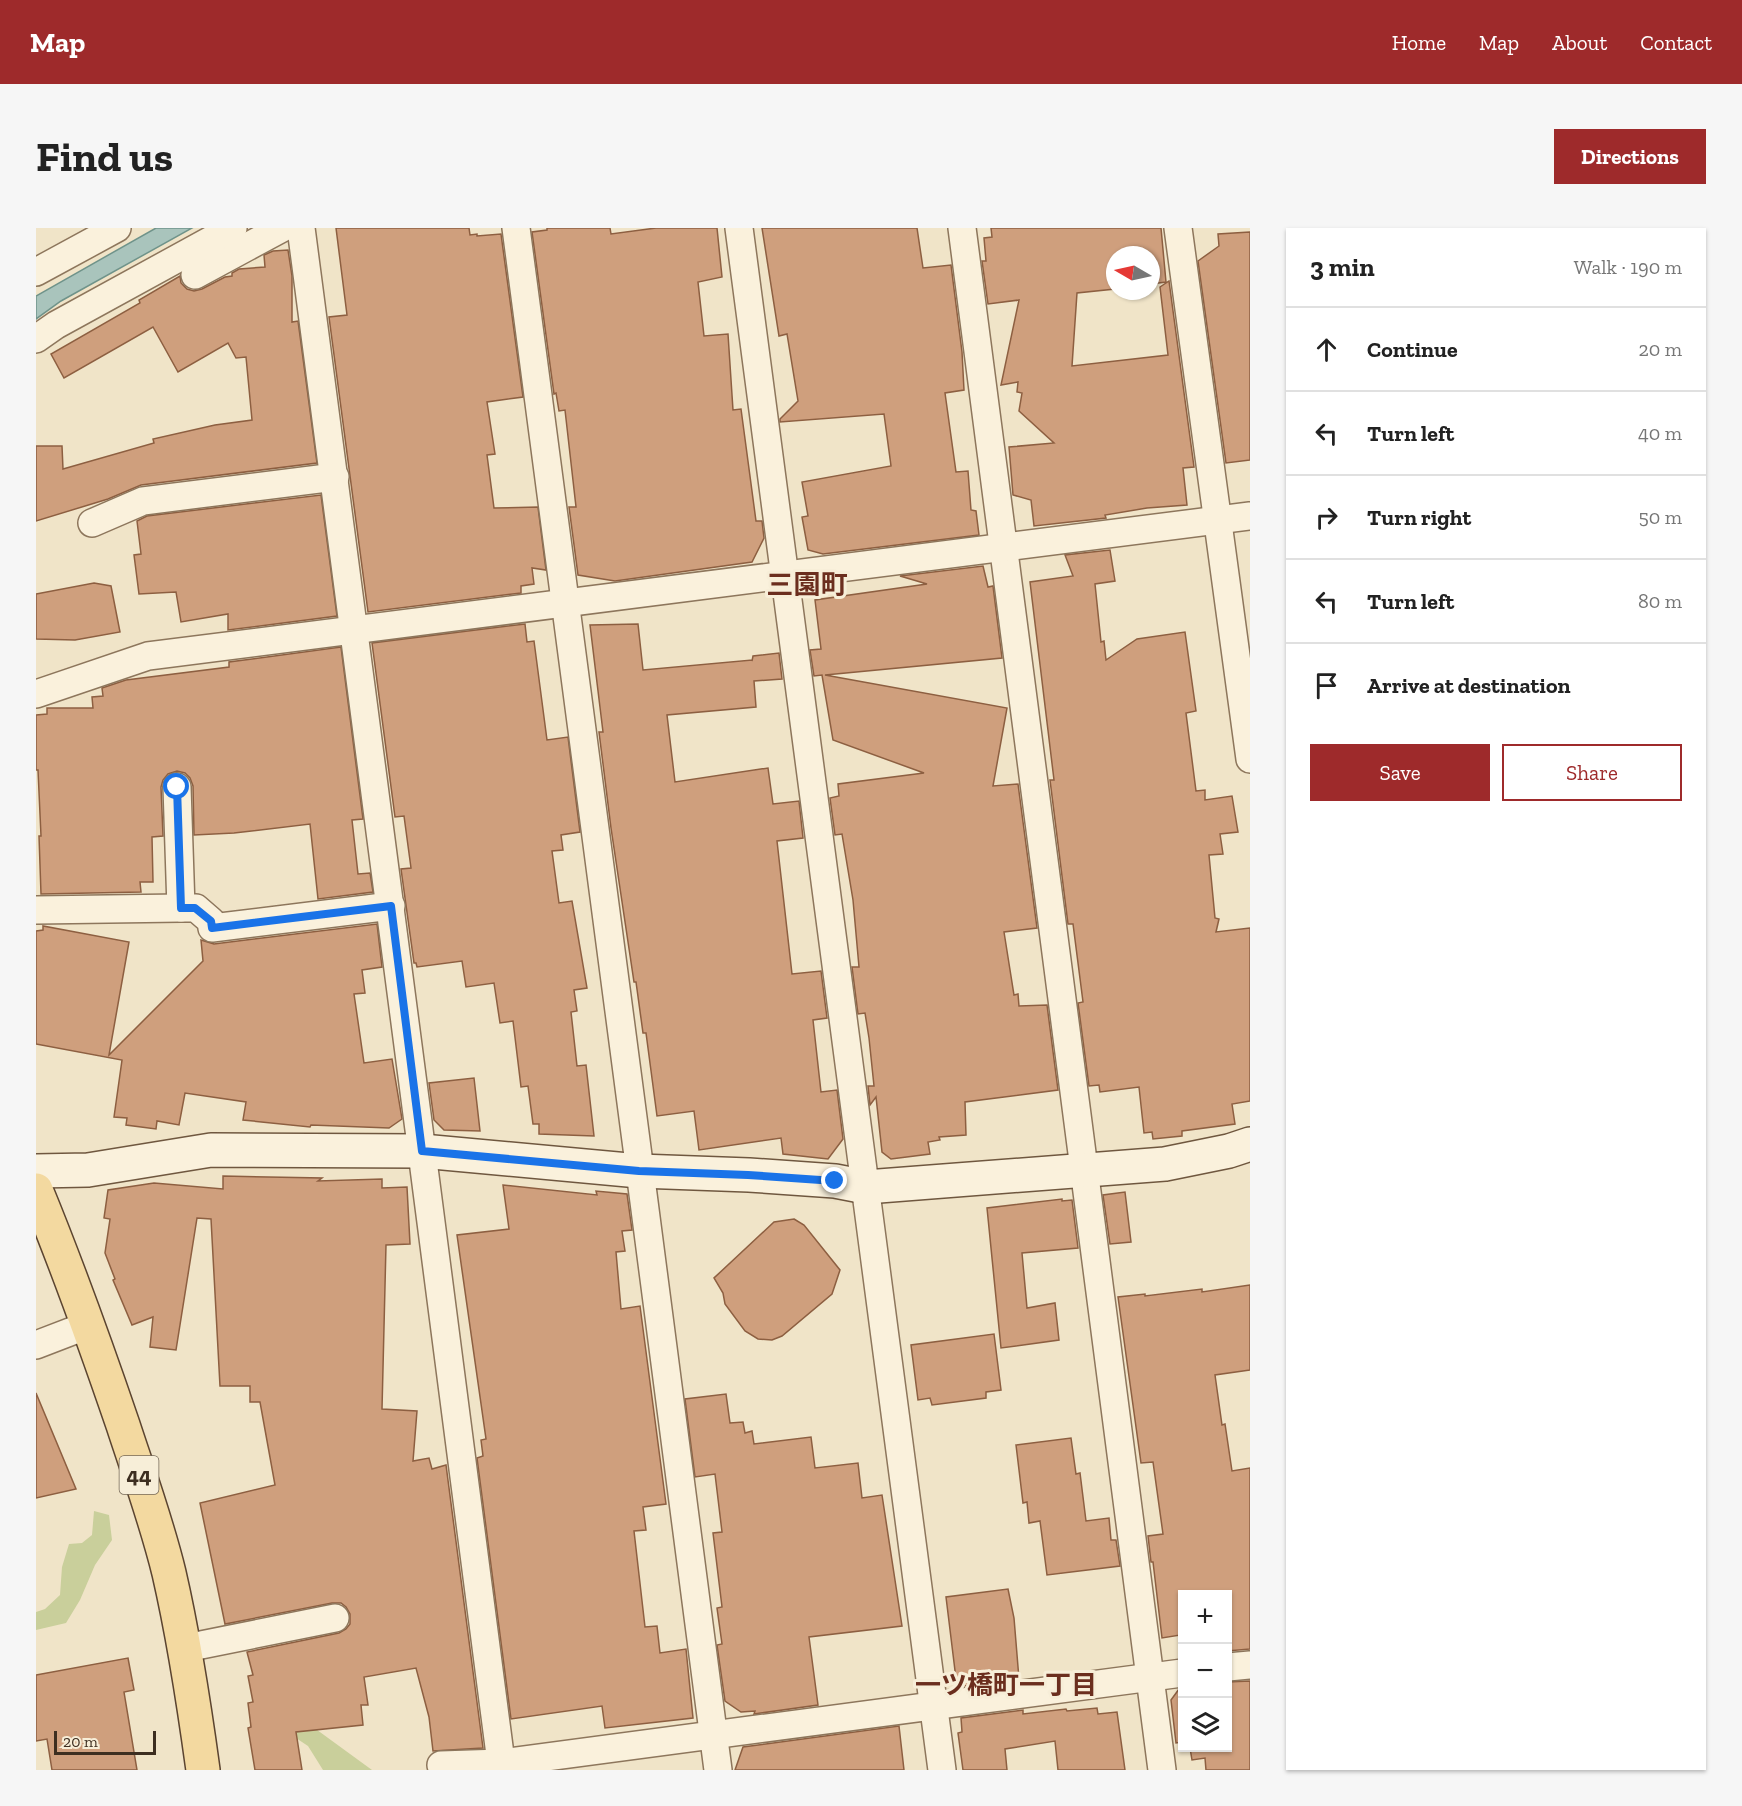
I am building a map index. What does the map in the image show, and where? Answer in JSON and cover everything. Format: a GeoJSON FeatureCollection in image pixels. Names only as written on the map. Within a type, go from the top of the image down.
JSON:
{"type":"FeatureCollection","features":[{"type":"Feature","properties":{"kind":"main road","name":"44"},"geometry":{"type":"LineString","coordinates":[[36,1190],[88,1325],[137,1467],[168,1570],[186,1648],[203,1770]]}},
{"type":"Feature","properties":{"kind":"street"},"geometry":{"type":"LineString","coordinates":[[36,272],[117,228]]}},
{"type":"Feature","properties":{"kind":"street"},"geometry":{"type":"LineString","coordinates":[[36,339],[65,320],[233,228]]}},
{"type":"Feature","properties":{"kind":"street"},"geometry":{"type":"LineString","coordinates":[[195,275],[282,228]]}},
{"type":"Feature","properties":{"kind":"street"},"geometry":{"type":"LineString","coordinates":[[301,228],[356,629],[501,1766]]}},
{"type":"Feature","properties":{"kind":"street"},"geometry":{"type":"LineString","coordinates":[[516,228],[567,603],[718,1770]]}},
{"type":"Feature","properties":{"kind":"street"},"geometry":{"type":"LineString","coordinates":[[739,228],[942,1770]]}},
{"type":"Feature","properties":{"kind":"street"},"geometry":{"type":"LineString","coordinates":[[962,228],[1162,1770]]}},
{"type":"Feature","properties":{"kind":"street"},"geometry":{"type":"LineString","coordinates":[[1178,228],[1250,759]]}},
{"type":"Feature","properties":{"kind":"street"},"geometry":{"type":"LineString","coordinates":[[92,523],[143,501],[335,477]]}},
{"type":"Feature","properties":{"kind":"street"},"geometry":{"type":"LineString","coordinates":[[36,694],[148,656],[1250,516]]}},
{"type":"Feature","properties":{"kind":"street"},"geometry":{"type":"LineString","coordinates":[[177,787],[181,908]]}},
{"type":"Feature","properties":{"kind":"street"},"geometry":{"type":"LineString","coordinates":[[36,910],[195,908],[211,921],[212,928],[391,906]]}},
{"type":"Feature","properties":{"kind":"street"},"geometry":{"type":"LineString","coordinates":[[36,1171],[88,1170],[211,1150],[422,1151],[639,1171],[835,1181],[866,1187],[1165,1164],[1229,1151],[1250,1144]]}},
{"type":"Feature","properties":{"kind":"street"},"geometry":{"type":"LineString","coordinates":[[36,1345],[88,1325]]}},
{"type":"Feature","properties":{"kind":"street"},"geometry":{"type":"LineString","coordinates":[[186,1648],[334,1618]]}},
{"type":"Feature","properties":{"kind":"street"},"geometry":{"type":"LineString","coordinates":[[1232,1667],[1250,1665]]}},
{"type":"Feature","properties":{"kind":"street"},"geometry":{"type":"LineString","coordinates":[[441,1765],[501,1766],[714,1734],[1178,1674]]}},
{"type":"Feature","properties":{"kind":"green space"},"geometry":{"type":"Polygon","coordinates":[[[94,1511],[109,1515],[112,1540],[95,1565],[80,1600],[66,1623],[36,1630],[36,1612],[45,1609],[60,1595],[62,1567],[69,1544],[82,1543],[92,1535],[94,1511]]]}},
{"type":"Feature","properties":{"kind":"green space"},"geometry":{"type":"Polygon","coordinates":[[[313,1727],[372,1770],[323,1770],[308,1746],[281,1728],[313,1727]]]}},
{"type":"Feature","properties":{"kind":"water"},"geometry":{"type":"Polygon","coordinates":[[[156,228],[192,228],[61,301],[36,319],[36,296],[156,228]]]}},
{"type":"Feature","properties":{"kind":"building"},"geometry":{"type":"Polygon","coordinates":[[[336,228],[469,228],[470,235],[501,234],[523,397],[487,402],[495,454],[487,455],[494,508],[538,507],[546,570],[532,568],[534,584],[521,586],[521,593],[368,612],[329,317],[347,315],[336,228]]]}},
{"type":"Feature","properties":{"kind":"building"},"geometry":{"type":"Polygon","coordinates":[[[547,228],[610,228],[611,234],[656,228],[717,228],[722,277],[698,282],[704,336],[728,334],[733,410],[741,409],[756,521],[762,521],[764,538],[752,562],[615,581],[578,575],[569,507],[576,507],[565,410],[559,411],[556,393],[554,394],[532,232],[547,230],[547,228]]]}},
{"type":"Feature","properties":{"kind":"building"},"geometry":{"type":"Polygon","coordinates":[[[762,228],[917,228],[923,268],[951,265],[962,352],[964,390],[945,393],[956,472],[968,471],[971,510],[976,511],[979,535],[823,554],[808,550],[802,517],[808,516],[802,482],[891,466],[884,414],[780,422],[780,419],[798,401],[787,334],[779,336],[762,228]]]}},
{"type":"Feature","properties":{"kind":"building"},"geometry":{"type":"Polygon","coordinates":[[[991,228],[1161,228],[1166,282],[1160,283],[1160,246],[1106,246],[1106,290],[1077,293],[1072,366],[1168,355],[1160,287],[1169,281],[1194,467],[1183,468],[1187,505],[1147,508],[1105,515],[1106,518],[1034,526],[1031,500],[1013,495],[1009,447],[1054,443],[1019,411],[1022,393],[1017,392],[1018,382],[1001,385],[1019,300],[988,304],[982,261],[986,261],[984,238],[992,237],[991,228]]]}},
{"type":"Feature","properties":{"kind":"building"},"geometry":{"type":"Polygon","coordinates":[[[1250,232],[1250,460],[1226,463],[1198,261],[1219,246],[1218,234],[1250,232]]]}},
{"type":"Feature","properties":{"kind":"building"},"geometry":{"type":"Polygon","coordinates":[[[288,250],[292,276],[292,322],[298,321],[317,463],[141,485],[108,499],[36,521],[36,446],[62,446],[63,469],[154,443],[153,439],[215,425],[252,420],[246,357],[236,358],[228,343],[178,372],[153,327],[64,378],[51,354],[140,303],[139,300],[180,276],[181,283],[187,289],[194,291],[232,276],[232,273],[239,269],[265,267],[264,255],[273,251],[288,250]]]}},
{"type":"Feature","properties":{"kind":"building"},"geometry":{"type":"Polygon","coordinates":[[[321,495],[337,616],[228,630],[228,614],[181,622],[176,592],[139,594],[134,555],[141,554],[137,521],[147,516],[321,495]]]}},
{"type":"Feature","properties":{"kind":"building"},"geometry":{"type":"Polygon","coordinates":[[[1110,550],[1115,581],[1095,584],[1101,642],[1104,641],[1106,660],[1137,639],[1185,632],[1196,711],[1186,713],[1196,791],[1205,790],[1205,800],[1232,796],[1238,832],[1220,834],[1223,854],[1209,855],[1215,918],[1219,919],[1216,932],[1250,928],[1250,1101],[1232,1104],[1235,1124],[1182,1131],[1182,1136],[1153,1139],[1152,1132],[1144,1133],[1139,1087],[1100,1092],[1099,1085],[1089,1086],[1078,1003],[1083,1002],[1073,924],[1068,924],[1050,780],[1054,780],[1030,582],[1073,576],[1065,555],[1110,550]]]}},
{"type":"Feature","properties":{"kind":"building"},"geometry":{"type":"Polygon","coordinates":[[[983,566],[988,587],[993,586],[1002,658],[825,675],[1007,708],[993,786],[1018,784],[1037,928],[1004,932],[1014,995],[1018,994],[1019,1006],[1047,1005],[1058,1090],[965,1102],[966,1135],[939,1137],[940,1140],[928,1142],[930,1154],[891,1159],[882,1152],[876,1097],[870,1105],[868,1086],[874,1086],[869,1038],[865,1013],[858,1014],[852,967],[859,967],[853,900],[842,834],[835,835],[830,798],[839,796],[838,784],[924,773],[833,740],[822,675],[814,676],[810,650],[821,649],[815,600],[927,584],[900,576],[983,566]]]}},
{"type":"Feature","properties":{"kind":"building"},"geometry":{"type":"Polygon","coordinates":[[[94,583],[111,586],[120,632],[75,640],[36,639],[36,594],[94,583]]]}},
{"type":"Feature","properties":{"kind":"building"},"geometry":{"type":"Polygon","coordinates":[[[525,624],[527,642],[534,641],[547,740],[568,737],[580,832],[561,835],[563,850],[552,851],[559,903],[572,901],[587,988],[574,990],[577,1011],[571,1012],[577,1066],[586,1065],[594,1136],[539,1134],[539,1124],[533,1124],[528,1086],[521,1087],[513,1021],[500,1023],[494,983],[466,987],[462,961],[417,967],[414,963],[401,869],[411,868],[404,816],[395,817],[372,643],[525,624]]]}},
{"type":"Feature","properties":{"kind":"building"},"geometry":{"type":"Polygon","coordinates":[[[638,624],[643,670],[752,661],[753,656],[779,653],[782,679],[754,681],[756,707],[667,715],[675,782],[768,768],[773,804],[799,801],[803,838],[777,841],[792,974],[821,971],[827,1018],[813,1020],[821,1092],[837,1090],[843,1139],[828,1159],[783,1154],[781,1138],[699,1150],[694,1111],[657,1116],[646,1033],[643,1033],[636,982],[634,982],[611,828],[599,732],[603,732],[590,625],[638,624]]]}},
{"type":"Feature","properties":{"kind":"building"},"geometry":{"type":"Polygon","coordinates":[[[341,647],[363,819],[352,820],[358,874],[370,873],[373,892],[318,899],[310,824],[194,835],[193,786],[185,773],[177,771],[168,774],[161,787],[163,836],[152,837],[153,882],[140,882],[141,892],[41,894],[36,715],[47,714],[47,708],[93,708],[92,697],[103,696],[102,688],[126,680],[229,667],[229,662],[341,647]]]}},
{"type":"Feature","properties":{"kind":"building"},"geometry":{"type":"Polygon","coordinates":[[[377,924],[382,967],[362,970],[365,993],[354,994],[364,1063],[392,1059],[402,1119],[389,1128],[311,1125],[310,1127],[243,1120],[246,1102],[185,1093],[179,1125],[157,1121],[156,1129],[126,1125],[127,1118],[114,1117],[122,1060],[36,1044],[36,931],[43,930],[43,926],[129,942],[109,1055],[203,961],[201,940],[214,944],[377,924]]]}},
{"type":"Feature","properties":{"kind":"building"},"geometry":{"type":"Polygon","coordinates":[[[474,1078],[480,1131],[444,1130],[434,1120],[429,1083],[474,1078]]]}},
{"type":"Feature","properties":{"kind":"building"},"geometry":{"type":"Polygon","coordinates":[[[223,1176],[322,1178],[318,1181],[382,1179],[382,1188],[407,1187],[410,1244],[386,1245],[382,1409],[417,1411],[413,1461],[429,1458],[432,1469],[446,1465],[483,1748],[433,1751],[429,1717],[416,1668],[364,1677],[368,1705],[361,1705],[363,1725],[296,1732],[302,1770],[255,1770],[248,1728],[251,1727],[248,1703],[253,1702],[248,1676],[253,1675],[247,1652],[339,1633],[350,1624],[350,1614],[341,1603],[332,1603],[225,1624],[200,1503],[275,1485],[260,1402],[250,1402],[250,1386],[220,1386],[211,1219],[197,1218],[176,1350],[150,1347],[153,1317],[132,1325],[113,1280],[115,1279],[105,1253],[110,1219],[104,1218],[108,1190],[154,1183],[223,1189],[223,1176]]]}},
{"type":"Feature","properties":{"kind":"building"},"geometry":{"type":"Polygon","coordinates":[[[503,1185],[597,1195],[596,1191],[627,1194],[632,1230],[622,1231],[625,1251],[616,1252],[621,1309],[640,1306],[666,1504],[643,1507],[646,1530],[634,1531],[645,1627],[657,1626],[660,1653],[686,1649],[693,1718],[605,1728],[602,1706],[511,1719],[477,1458],[483,1456],[481,1440],[486,1439],[457,1235],[509,1229],[503,1185]]]}},
{"type":"Feature","properties":{"kind":"building"},"geometry":{"type":"Polygon","coordinates":[[[1125,1192],[1131,1242],[1110,1244],[1103,1195],[1125,1192]]]}},
{"type":"Feature","properties":{"kind":"building"},"geometry":{"type":"Polygon","coordinates":[[[1062,1199],[1062,1201],[1072,1200],[1078,1248],[1022,1253],[1027,1308],[1055,1303],[1059,1340],[1001,1348],[987,1208],[1062,1199]]]}},
{"type":"Feature","properties":{"kind":"building"},"geometry":{"type":"Polygon","coordinates":[[[794,1219],[804,1225],[840,1270],[832,1294],[782,1336],[772,1340],[758,1339],[745,1331],[725,1304],[723,1293],[714,1278],[774,1222],[794,1219]]]}},
{"type":"Feature","properties":{"kind":"building"},"geometry":{"type":"Polygon","coordinates":[[[1250,1285],[1250,1370],[1215,1375],[1222,1425],[1225,1424],[1232,1471],[1250,1468],[1250,1649],[1232,1651],[1232,1590],[1178,1590],[1178,1635],[1162,1638],[1153,1562],[1151,1562],[1148,1536],[1163,1534],[1153,1462],[1141,1463],[1118,1297],[1202,1289],[1202,1292],[1250,1285]]]}},
{"type":"Feature","properties":{"kind":"building"},"geometry":{"type":"Polygon","coordinates":[[[994,1334],[1001,1390],[986,1392],[986,1398],[932,1405],[930,1398],[918,1400],[911,1345],[994,1334]]]}},
{"type":"Feature","properties":{"kind":"building"},"geometry":{"type":"Polygon","coordinates":[[[36,1393],[76,1489],[36,1498],[36,1393]]]}},
{"type":"Feature","properties":{"kind":"building"},"geometry":{"type":"Polygon","coordinates":[[[726,1394],[730,1423],[743,1422],[745,1433],[752,1431],[754,1444],[811,1437],[815,1468],[858,1463],[862,1498],[882,1495],[902,1626],[809,1637],[818,1705],[754,1714],[755,1711],[741,1712],[725,1701],[717,1645],[722,1644],[717,1608],[722,1607],[713,1533],[722,1532],[715,1474],[695,1477],[685,1399],[726,1394]]]}},
{"type":"Feature","properties":{"kind":"building"},"geometry":{"type":"Polygon","coordinates":[[[1071,1438],[1076,1474],[1080,1473],[1086,1521],[1109,1518],[1111,1540],[1116,1540],[1120,1566],[1047,1575],[1040,1521],[1029,1523],[1027,1502],[1023,1503],[1016,1445],[1071,1438]]]}},
{"type":"Feature","properties":{"kind":"building"},"geometry":{"type":"Polygon","coordinates":[[[1008,1589],[1014,1618],[1019,1679],[957,1687],[946,1597],[1008,1589]]]}},
{"type":"Feature","properties":{"kind":"building"},"geometry":{"type":"Polygon","coordinates":[[[128,1658],[134,1690],[124,1692],[137,1770],[52,1770],[47,1739],[36,1741],[36,1675],[128,1658]]]}},
{"type":"Feature","properties":{"kind":"building"},"geometry":{"type":"Polygon","coordinates":[[[1250,1681],[1250,1770],[1206,1770],[1205,1758],[1192,1760],[1191,1752],[1232,1752],[1232,1682],[1250,1681]]]}},
{"type":"Feature","properties":{"kind":"building"},"geometry":{"type":"Polygon","coordinates":[[[1178,1690],[1178,1743],[1176,1743],[1171,1700],[1178,1690]]]}},
{"type":"Feature","properties":{"kind":"building"},"geometry":{"type":"Polygon","coordinates":[[[1097,1708],[1098,1714],[1117,1712],[1125,1770],[1058,1770],[1055,1741],[1005,1749],[1007,1770],[963,1770],[958,1733],[962,1732],[961,1718],[1023,1710],[1023,1714],[1097,1708]]]}},
{"type":"Feature","properties":{"kind":"building"},"geometry":{"type":"Polygon","coordinates":[[[899,1726],[904,1770],[735,1770],[743,1747],[899,1726]]]}},
{"type":"Feature","properties":{"kind":"district","name":"三園町"},"geometry":{"type":"Point","coordinates":[807,585]}},
{"type":"Feature","properties":{"kind":"district","name":"一ツ橋町一丁目"},"geometry":{"type":"Point","coordinates":[1006,1685]}},
{"type":"Feature","properties":{"kind":"route"},"geometry":{"type":"LineString","coordinates":[[177,787],[181,908],[195,908],[211,921],[212,928],[391,906],[422,1151],[639,1171],[835,1181]]}}]}
